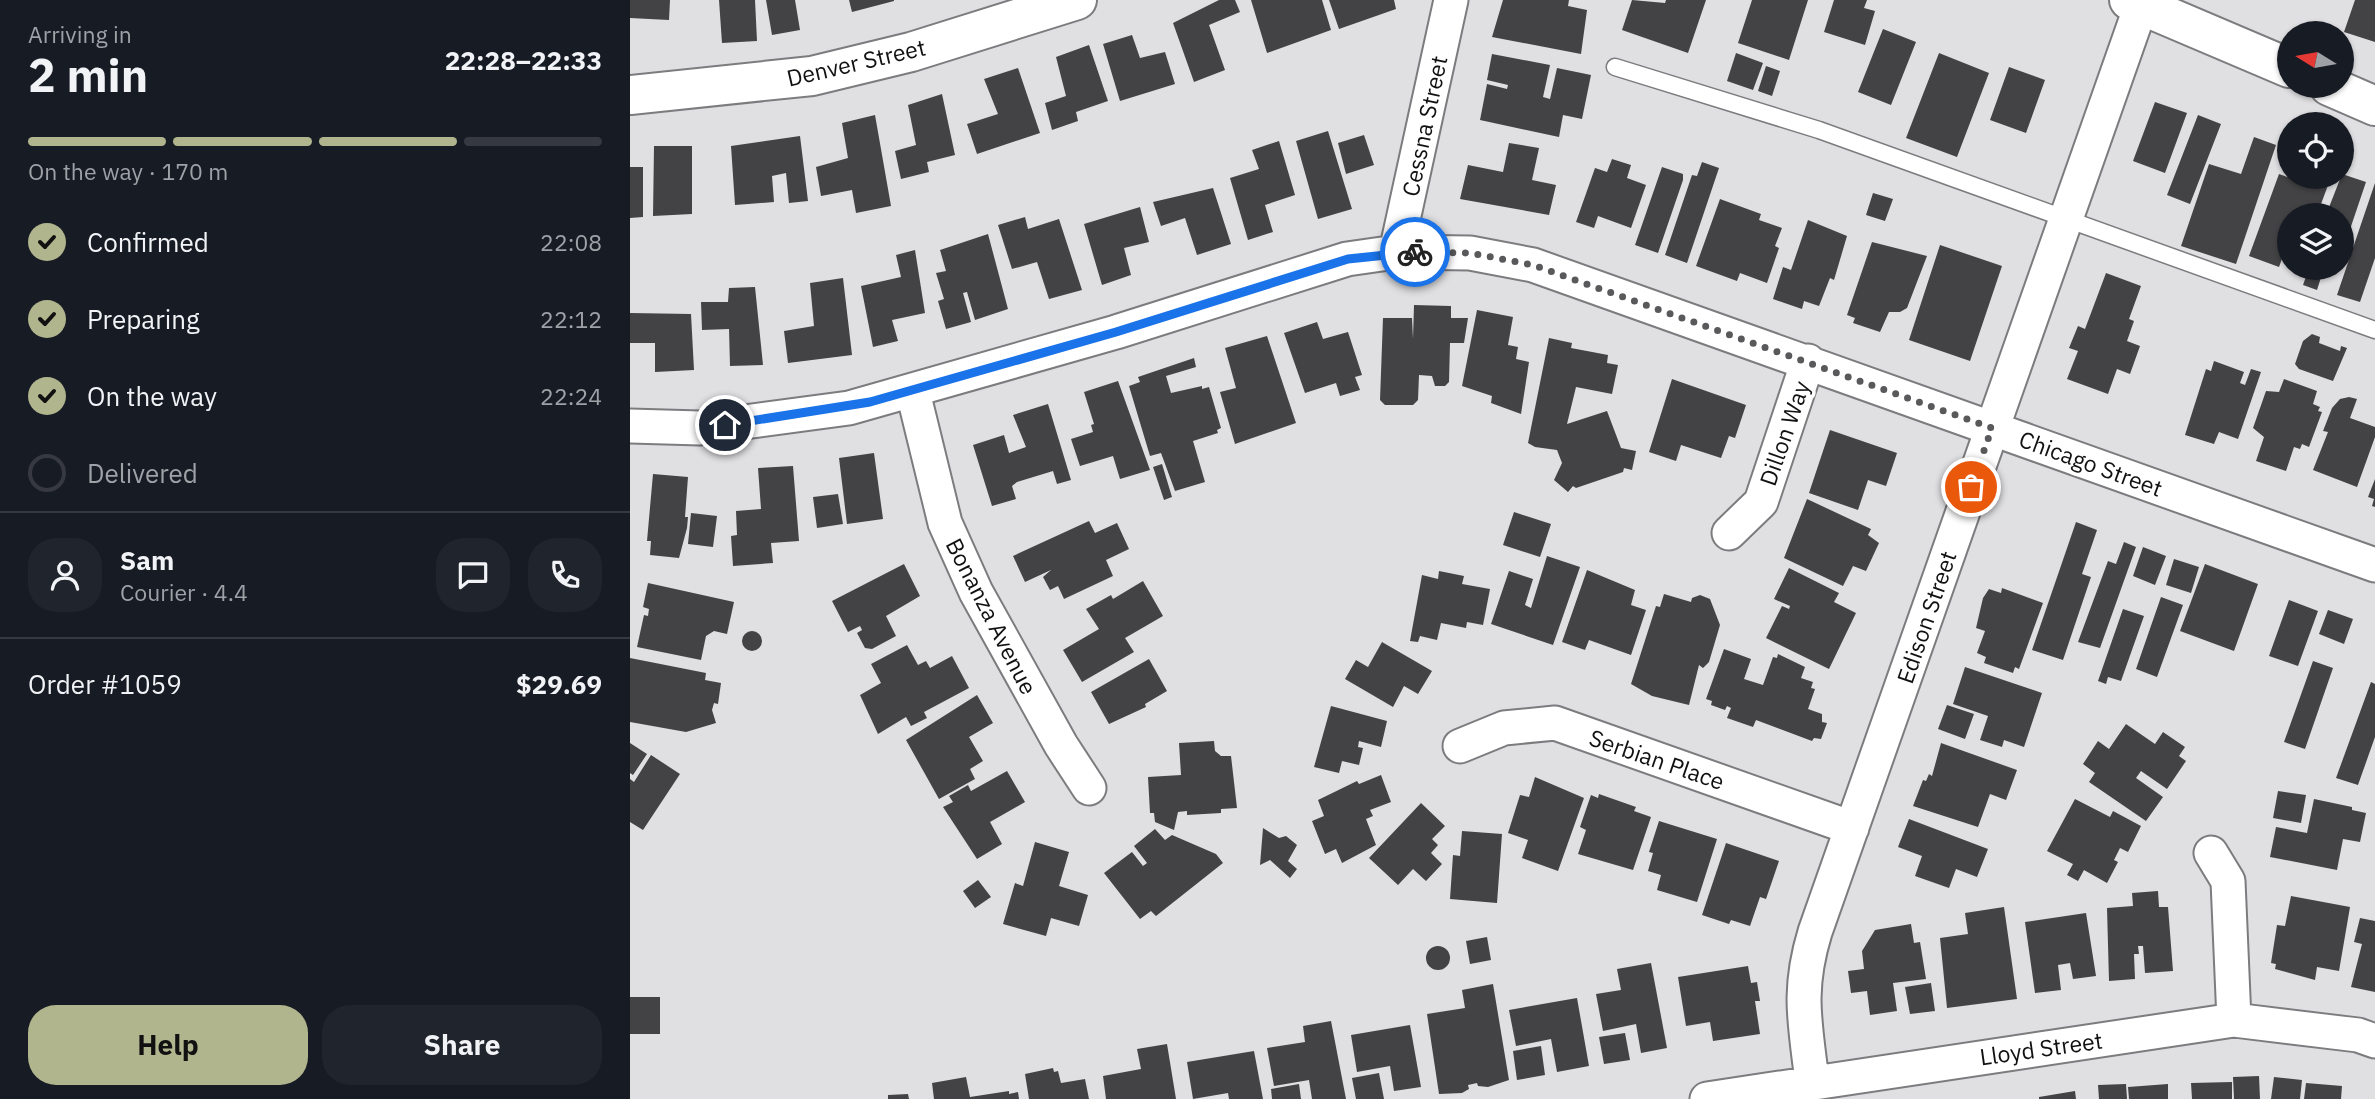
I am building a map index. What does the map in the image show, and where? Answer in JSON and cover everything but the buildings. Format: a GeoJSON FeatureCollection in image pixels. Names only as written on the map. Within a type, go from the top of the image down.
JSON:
{"type":"FeatureCollection","features":[{"type":"Feature","properties":{"kind":"street","name":"Denver Street"},"geometry":{"type":"LineString","coordinates":[[630,95],[812,76],[911,52],[1077,0]]}},
{"type":"Feature","properties":{"kind":"street","name":"Cessna Street"},"geometry":{"type":"LineString","coordinates":[[1396,252],[1451,0]]}},
{"type":"Feature","properties":{"kind":"street"},"geometry":{"type":"LineString","coordinates":[[2138,2],[2277,63]]}},
{"type":"Feature","properties":{"kind":"street","name":"Edison Street"},"geometry":{"type":"LineString","coordinates":[[1812,1081],[1802,995],[1805,963],[2138,2]]}},
{"type":"Feature","properties":{"kind":"street"},"geometry":{"type":"LineString","coordinates":[[2354,97],[2375,106]]}},
{"type":"Feature","properties":{"kind":"street","name":"Chicago Street"},"geometry":{"type":"LineString","coordinates":[[630,426],[700,428],[849,408],[913,392],[1116,332],[1348,259],[1396,252],[1470,253],[1533,265],[2375,565]]}},
{"type":"Feature","properties":{"kind":"street","name":"Dillon Way"},"geometry":{"type":"LineString","coordinates":[[1729,533],[1761,502],[1808,361]]}},
{"type":"Feature","properties":{"kind":"street","name":"Bonanza Avenue"},"geometry":{"type":"LineString","coordinates":[[913,392],[941,510],[955,546],[982,604],[1089,788]]}},
{"type":"Feature","properties":{"kind":"street","name":"Serbian Place"},"geometry":{"type":"LineString","coordinates":[[1460,746],[1504,727],[1555,723],[1852,828]]}},
{"type":"Feature","properties":{"kind":"street"},"geometry":{"type":"LineString","coordinates":[[2211,853],[2228,881],[2234,1020]]}},
{"type":"Feature","properties":{"kind":"street","name":"Lloyd Street"},"geometry":{"type":"LineString","coordinates":[[1707,1099],[1812,1081],[2234,1020],[2358,1035],[2375,1041]]}},
{"type":"Feature","properties":{"kind":"lane"},"geometry":{"type":"LineString","coordinates":[[1615,67],[1819,130],[2375,330]]}},
{"type":"Feature","properties":{"kind":"way so far"},"geometry":{"type":"LineString","coordinates":[[1415,252],[1470,253],[1533,265],[1992,428],[1971,487]]}},
{"type":"Feature","properties":{"kind":"route"},"geometry":{"type":"LineString","coordinates":[[725,425],[849,408],[913,392],[1348,259],[1415,252]]}}]}
